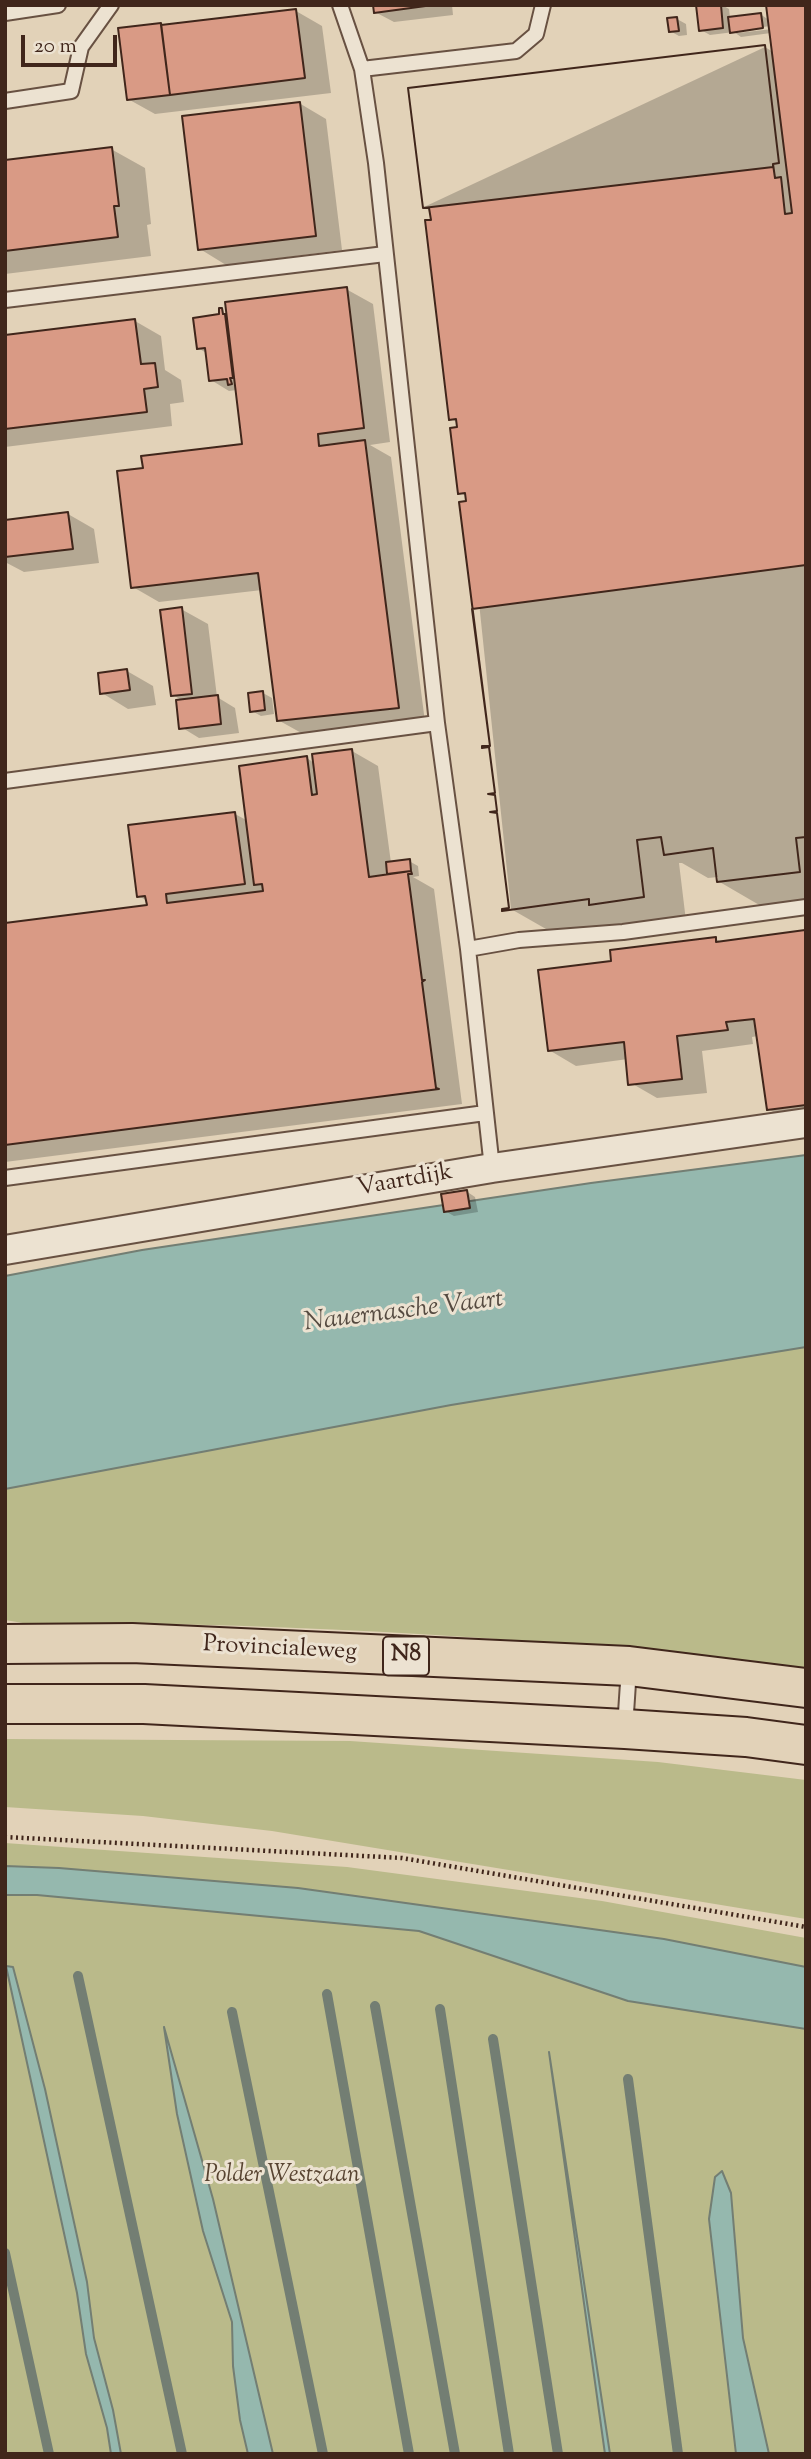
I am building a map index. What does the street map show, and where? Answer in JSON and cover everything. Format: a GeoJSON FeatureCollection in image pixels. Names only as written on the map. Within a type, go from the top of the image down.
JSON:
{"type":"FeatureCollection","features":[{"type":"Feature","properties":{"kind":"highway","name":"Provincialeweg"},"geometry":{"type":"LineString","coordinates":[[5,1644],[132,1643],[629,1667],[806,1688]]}},
{"type":"Feature","properties":{"kind":"highway"},"geometry":{"type":"LineString","coordinates":[[5,1704],[144,1703],[625,1729],[746,1737],[806,1745]]}},
{"type":"Feature","properties":{"kind":"street","name":"Vaartdijk"},"geometry":{"type":"LineString","coordinates":[[5,1250],[492,1168],[806,1123]]}},
{"type":"Feature","properties":{"kind":"lane"},"geometry":{"type":"LineString","coordinates":[[5,13],[58,5]]}},
{"type":"Feature","properties":{"kind":"lane"},"geometry":{"type":"LineString","coordinates":[[5,101],[71,92],[81,47],[111,5]]}},
{"type":"Feature","properties":{"kind":"lane"},"geometry":{"type":"LineString","coordinates":[[340,5],[362,69],[376,163],[437,723],[468,949],[492,1168]]}},
{"type":"Feature","properties":{"kind":"lane"},"geometry":{"type":"LineString","coordinates":[[362,69],[516,51],[536,34],[543,5]]}},
{"type":"Feature","properties":{"kind":"lane"},"geometry":{"type":"LineString","coordinates":[[5,300],[385,254]]}},
{"type":"Feature","properties":{"kind":"lane"},"geometry":{"type":"LineString","coordinates":[[5,781],[437,723]]}},
{"type":"Feature","properties":{"kind":"lane"},"geometry":{"type":"LineString","coordinates":[[468,949],[519,940],[623,932],[806,907]]}},
{"type":"Feature","properties":{"kind":"lane"},"geometry":{"type":"LineString","coordinates":[[5,1178],[485,1113]]}},
{"type":"Feature","properties":{"kind":"lane"},"geometry":{"type":"LineString","coordinates":[[625,1729],[629,1667]]}},
{"type":"Feature","properties":{"kind":"path"},"geometry":{"type":"LineString","coordinates":[[5,1837],[402,1858],[806,1927]]}},
{"type":"Feature","properties":{"kind":"green space"},"geometry":{"type":"Polygon","coordinates":[[[806,1347],[806,1669],[611,1648],[415,1634],[219,1625],[23,1623],[5,1620],[5,1489],[451,1405],[806,1347]]]}},
{"type":"Feature","properties":{"kind":"green space"},"geometry":{"type":"Polygon","coordinates":[[[5,1739],[350,1741],[658,1762],[806,1780],[806,1919],[272,1831],[143,1816],[5,1807],[5,1739]]]}},
{"type":"Feature","properties":{"kind":"green space"},"geometry":{"type":"Polygon","coordinates":[[[5,1843],[347,1867],[602,1901],[806,1938],[806,1967],[664,1939],[298,1888],[5,1866],[5,1843]]]}},
{"type":"Feature","properties":{"kind":"green space","name":"Polder Westzaan"},"geometry":{"type":"Polygon","coordinates":[[[5,1872],[806,1979],[806,2454],[5,2454],[5,1872]]]}},
{"type":"Feature","properties":{"kind":"water","name":"Nauernasche Vaart"},"geometry":{"type":"Polygon","coordinates":[[[806,1155],[806,1347],[451,1405],[5,1489],[5,1276],[142,1250],[591,1183],[806,1155]]]}},
{"type":"Feature","properties":{"kind":"water"},"geometry":{"type":"Polygon","coordinates":[[[5,1866],[298,1888],[664,1939],[806,1967],[806,2029],[628,2001],[419,1931],[37,1895],[5,1895],[5,1866]]]}},
{"type":"Feature","properties":{"kind":"water"},"geometry":{"type":"Polygon","coordinates":[[[6,1966],[13,1967],[45,2089],[87,2282],[94,2338],[113,2410],[121,2454],[111,2454],[107,2428],[86,2354],[77,2293],[6,1966]]]}},
{"type":"Feature","properties":{"kind":"water"},"geometry":{"type":"Polygon","coordinates":[[[164,2027],[213,2199],[273,2454],[248,2454],[240,2420],[233,2366],[232,2322],[203,2231],[177,2114],[164,2027]]]}},
{"type":"Feature","properties":{"kind":"water"},"geometry":{"type":"Polygon","coordinates":[[[549,2052],[610,2454],[605,2454],[549,2052]]]}},
{"type":"Feature","properties":{"kind":"water"},"geometry":{"type":"Polygon","coordinates":[[[722,2171],[731,2193],[743,2338],[769,2454],[736,2454],[709,2219],[715,2177],[722,2171]]]}},
{"type":"Feature","properties":{"kind":"building"},"geometry":{"type":"Polygon","coordinates":[[[373,5],[433,5],[374,13],[373,5]]]}},
{"type":"Feature","properties":{"kind":"building"},"geometry":{"type":"Polygon","coordinates":[[[696,5],[721,5],[723,28],[699,31],[696,5]]]}},
{"type":"Feature","properties":{"kind":"building"},"geometry":{"type":"Polygon","coordinates":[[[766,5],[806,5],[806,837],[796,838],[800,872],[717,882],[713,848],[664,855],[661,837],[637,840],[644,897],[589,905],[589,899],[502,911],[509,908],[497,813],[490,812],[497,811],[495,795],[488,794],[495,793],[489,747],[482,748],[490,746],[459,502],[466,501],[465,493],[458,494],[450,428],[457,427],[456,419],[449,420],[425,220],[431,220],[429,208],[423,208],[408,88],[765,45],[779,163],[773,164],[775,178],[781,177],[785,214],[792,213],[766,5]]]}},
{"type":"Feature","properties":{"kind":"building"},"geometry":{"type":"Polygon","coordinates":[[[296,9],[305,78],[170,95],[161,25],[296,9]]]}},
{"type":"Feature","properties":{"kind":"building"},"geometry":{"type":"Polygon","coordinates":[[[761,13],[763,28],[730,33],[728,17],[761,13]]]}},
{"type":"Feature","properties":{"kind":"building"},"geometry":{"type":"Polygon","coordinates":[[[677,17],[679,31],[669,32],[667,18],[677,17]]]}},
{"type":"Feature","properties":{"kind":"building"},"geometry":{"type":"Polygon","coordinates":[[[161,23],[170,95],[127,100],[118,28],[161,23]]]}},
{"type":"Feature","properties":{"kind":"building"},"geometry":{"type":"Polygon","coordinates":[[[765,45],[779,163],[773,164],[773,167],[423,208],[408,88],[765,45]]]}},
{"type":"Feature","properties":{"kind":"building"},"geometry":{"type":"Polygon","coordinates":[[[300,102],[316,236],[198,250],[182,116],[300,102]]]}},
{"type":"Feature","properties":{"kind":"building"},"geometry":{"type":"Polygon","coordinates":[[[112,147],[119,206],[114,206],[118,237],[5,251],[5,160],[112,147]]]}},
{"type":"Feature","properties":{"kind":"building"},"geometry":{"type":"Polygon","coordinates":[[[347,287],[364,428],[318,434],[319,446],[365,440],[399,708],[277,721],[258,573],[131,588],[117,471],[143,468],[141,456],[242,444],[225,302],[347,287]]]}},
{"type":"Feature","properties":{"kind":"building"},"geometry":{"type":"Polygon","coordinates":[[[219,308],[222,308],[225,314],[233,378],[230,378],[232,384],[228,385],[227,379],[209,381],[205,348],[197,349],[193,318],[219,314],[219,308]]]}},
{"type":"Feature","properties":{"kind":"building"},"geometry":{"type":"Polygon","coordinates":[[[135,319],[141,364],[155,363],[158,387],[144,389],[147,412],[5,429],[5,335],[135,319]]]}},
{"type":"Feature","properties":{"kind":"building"},"geometry":{"type":"Polygon","coordinates":[[[68,512],[73,549],[5,557],[5,520],[68,512]]]}},
{"type":"Feature","properties":{"kind":"building"},"geometry":{"type":"Polygon","coordinates":[[[806,565],[806,837],[796,838],[800,872],[717,882],[713,848],[664,855],[661,837],[637,840],[644,897],[589,905],[589,899],[502,911],[509,908],[497,813],[490,812],[497,811],[495,795],[488,794],[495,793],[489,747],[482,748],[490,746],[472,609],[806,565]]]}},
{"type":"Feature","properties":{"kind":"building"},"geometry":{"type":"Polygon","coordinates":[[[182,607],[192,694],[171,696],[160,610],[182,607]]]}},
{"type":"Feature","properties":{"kind":"building"},"geometry":{"type":"Polygon","coordinates":[[[127,669],[130,690],[100,694],[98,673],[127,669]]]}},
{"type":"Feature","properties":{"kind":"building"},"geometry":{"type":"Polygon","coordinates":[[[263,691],[265,710],[250,712],[248,693],[263,691]]]}},
{"type":"Feature","properties":{"kind":"building"},"geometry":{"type":"Polygon","coordinates":[[[218,695],[221,724],[179,729],[176,700],[218,695]]]}},
{"type":"Feature","properties":{"kind":"building"},"geometry":{"type":"Polygon","coordinates":[[[352,749],[369,877],[411,871],[412,874],[408,874],[422,980],[425,980],[422,982],[436,1088],[439,1089],[5,1145],[5,923],[147,905],[145,896],[137,897],[128,825],[235,812],[245,884],[166,894],[167,903],[263,891],[262,884],[254,885],[239,766],[307,756],[312,795],[317,794],[312,754],[352,749]]]}},
{"type":"Feature","properties":{"kind":"building"},"geometry":{"type":"Polygon","coordinates":[[[410,859],[411,871],[387,874],[386,862],[410,859]]]}},
{"type":"Feature","properties":{"kind":"building"},"geometry":{"type":"Polygon","coordinates":[[[806,930],[806,1105],[767,1110],[754,1019],[726,1022],[728,1030],[677,1036],[682,1079],[628,1085],[624,1042],[548,1051],[538,970],[611,961],[610,950],[716,937],[716,942],[806,930]]]}},
{"type":"Feature","properties":{"kind":"building"},"geometry":{"type":"Polygon","coordinates":[[[467,1190],[470,1208],[444,1212],[441,1194],[467,1190]]]}},
{"type":"Feature","properties":{"kind":"waterway"},"geometry":{"type":"LineString","coordinates":[[78,1976],[182,2454]]}},
{"type":"Feature","properties":{"kind":"waterway"},"geometry":{"type":"LineString","coordinates":[[327,1994],[409,2454]]}},
{"type":"Feature","properties":{"kind":"waterway"},"geometry":{"type":"LineString","coordinates":[[375,2006],[455,2454]]}},
{"type":"Feature","properties":{"kind":"waterway"},"geometry":{"type":"LineString","coordinates":[[440,2009],[509,2454]]}},
{"type":"Feature","properties":{"kind":"waterway"},"geometry":{"type":"LineString","coordinates":[[232,2012],[323,2454]]}},
{"type":"Feature","properties":{"kind":"waterway"},"geometry":{"type":"LineString","coordinates":[[493,2039],[558,2454]]}},
{"type":"Feature","properties":{"kind":"waterway"},"geometry":{"type":"LineString","coordinates":[[628,2079],[678,2454]]}},
{"type":"Feature","properties":{"kind":"waterway"},"geometry":{"type":"LineString","coordinates":[[5,2253],[49,2454]]}}]}
